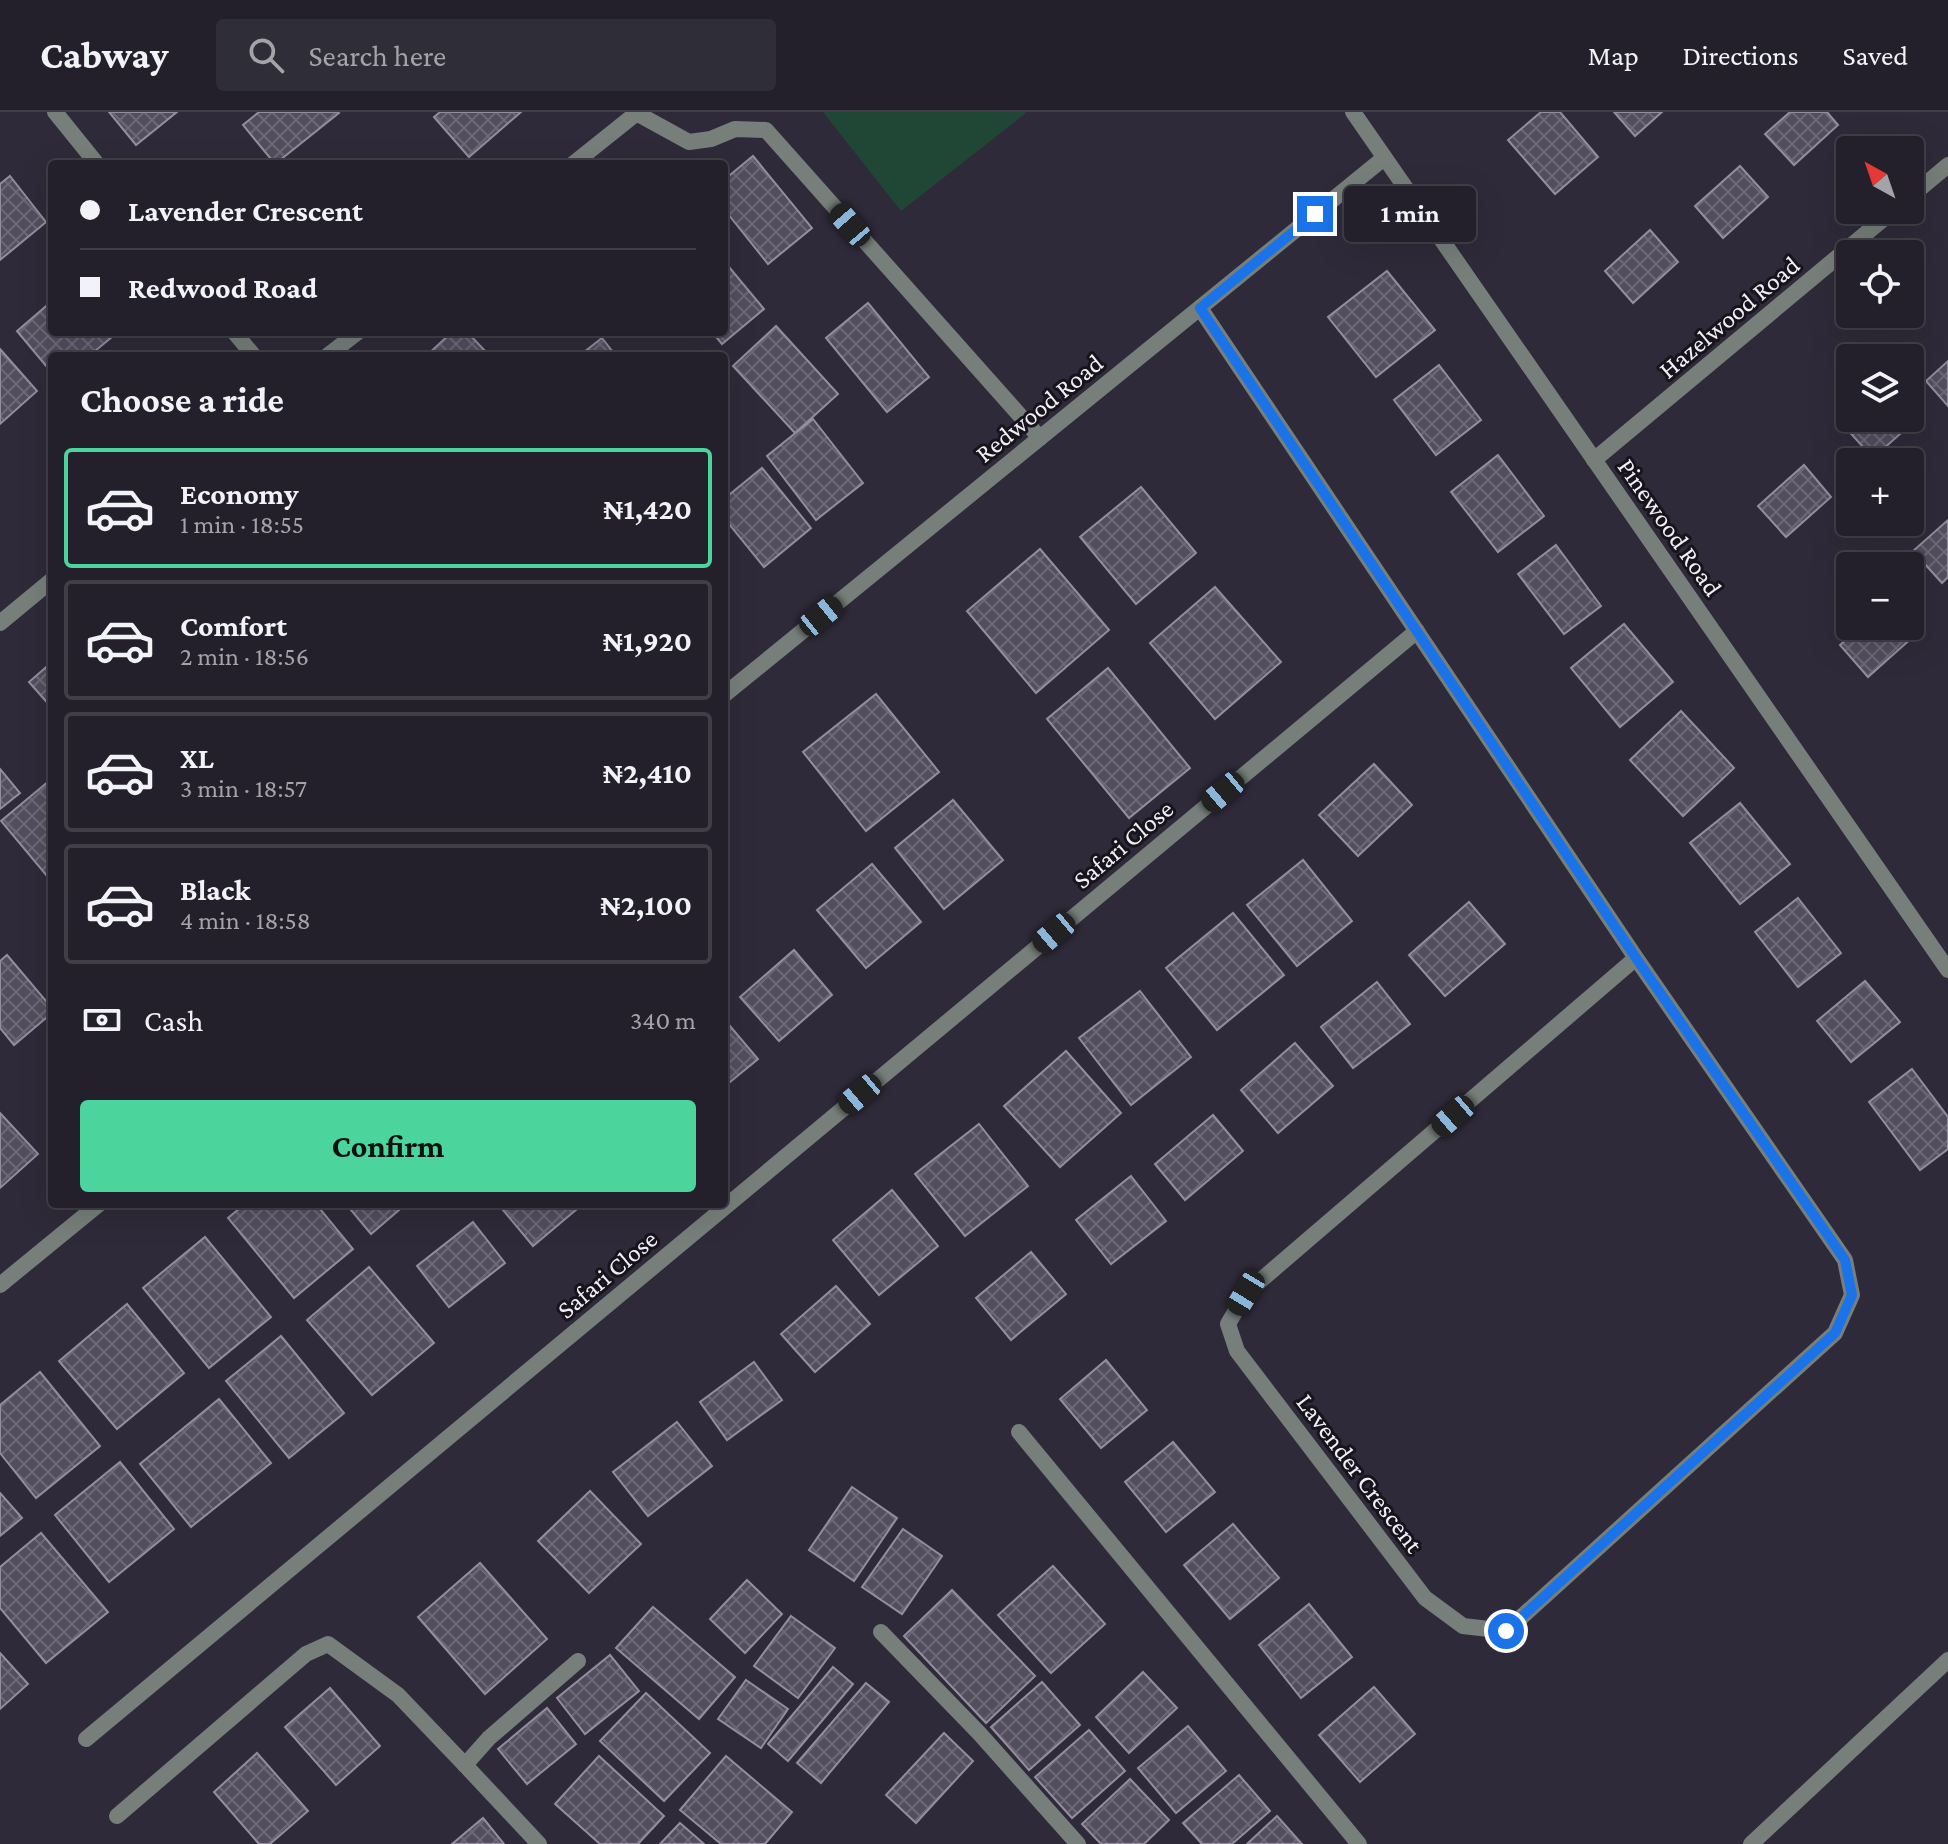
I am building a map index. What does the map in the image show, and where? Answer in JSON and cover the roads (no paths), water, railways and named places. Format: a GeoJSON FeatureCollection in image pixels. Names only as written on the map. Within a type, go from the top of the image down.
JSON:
{"type":"FeatureCollection","features":[{"type":"Feature","properties":{"kind":"street"},"geometry":{"type":"LineString","coordinates":[[55,112],[94,160]]}},
{"type":"Feature","properties":{"kind":"street","name":"Pinewood Road"},"geometry":{"type":"LineString","coordinates":[[1353,112],[1948,970]]}},
{"type":"Feature","properties":{"kind":"street"},"geometry":{"type":"LineString","coordinates":[[578,160],[638,113],[689,142],[711,139],[735,129],[766,130],[1040,438]]}},
{"type":"Feature","properties":{"kind":"street","name":"Redwood Road"},"geometry":{"type":"LineString","coordinates":[[728,692],[1384,158]]}},
{"type":"Feature","properties":{"kind":"street"},"geometry":{"type":"LineString","coordinates":[[1924,185],[1948,165]]}},
{"type":"Feature","properties":{"kind":"street","name":"Hazelwood Road"},"geometry":{"type":"LineString","coordinates":[[1594,460],[1877,224]]}},
{"type":"Feature","properties":{"kind":"street"},"geometry":{"type":"LineString","coordinates":[[1200,308],[1636,958]]}},
{"type":"Feature","properties":{"kind":"street"},"geometry":{"type":"LineString","coordinates":[[237,336],[251,352]]}},
{"type":"Feature","properties":{"kind":"street"},"geometry":{"type":"LineString","coordinates":[[332,352],[353,336]]}},
{"type":"Feature","properties":{"kind":"street"},"geometry":{"type":"LineString","coordinates":[[0,623],[48,583]]}},
{"type":"Feature","properties":{"kind":"street","name":"Safari Close"},"geometry":{"type":"LineString","coordinates":[[728,1205],[1417,631]]}},
{"type":"Feature","properties":{"kind":"street","name":"Lavender Crescent"},"geometry":{"type":"LineString","coordinates":[[1636,958],[1845,1260],[1852,1295],[1835,1333],[1506,1631],[1463,1626],[1425,1598],[1237,1351],[1228,1324],[1246,1293],[1636,958]]}},
{"type":"Feature","properties":{"kind":"street"},"geometry":{"type":"LineString","coordinates":[[0,1285],[94,1208]]}},
{"type":"Feature","properties":{"kind":"street","name":"Safari Close"},"geometry":{"type":"LineString","coordinates":[[86,1739],[724,1208]]}},
{"type":"Feature","properties":{"kind":"street"},"geometry":{"type":"LineString","coordinates":[[1019,1432],[1359,1844]]}},
{"type":"Feature","properties":{"kind":"street"},"geometry":{"type":"LineString","coordinates":[[881,1632],[979,1733],[1078,1844]]}},
{"type":"Feature","properties":{"kind":"street"},"geometry":{"type":"LineString","coordinates":[[117,1816],[306,1654],[328,1644],[398,1695],[539,1844]]}},
{"type":"Feature","properties":{"kind":"street"},"geometry":{"type":"LineString","coordinates":[[1751,1844],[1948,1660]]}},
{"type":"Feature","properties":{"kind":"street"},"geometry":{"type":"LineString","coordinates":[[465,1765],[489,1738],[578,1661]]}}]}
